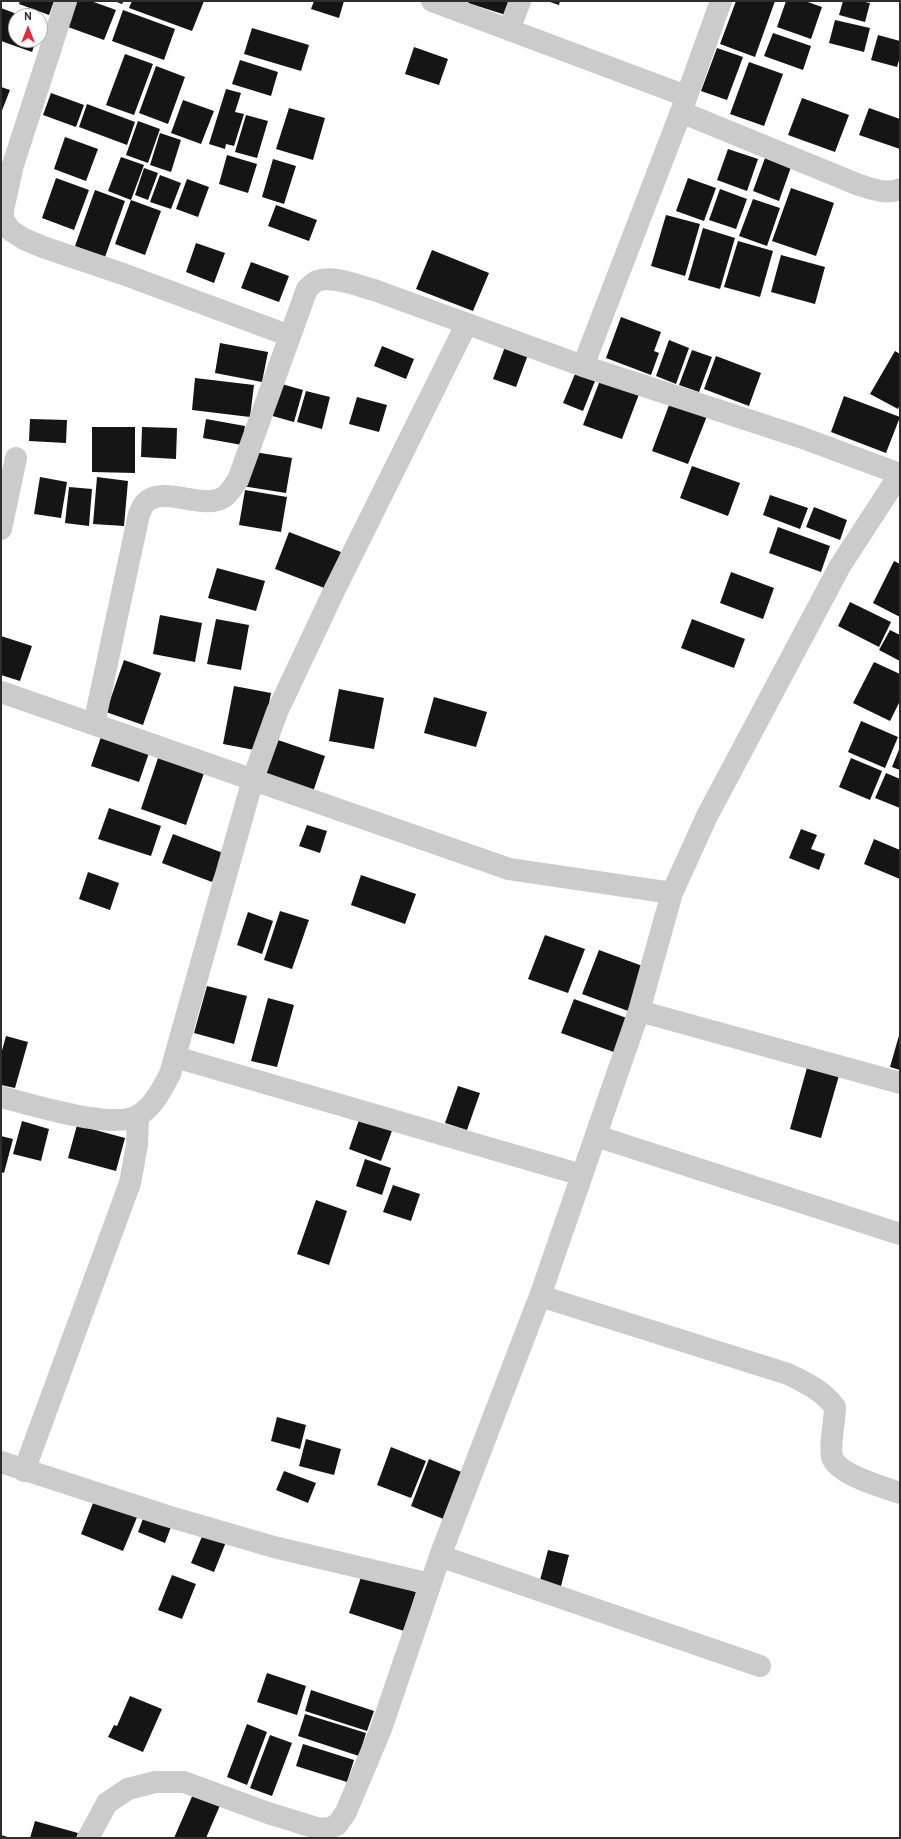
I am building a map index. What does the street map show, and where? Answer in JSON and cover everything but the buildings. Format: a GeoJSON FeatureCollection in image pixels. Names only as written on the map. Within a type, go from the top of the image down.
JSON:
{"type":"FeatureCollection","features":[{"type":"Feature","properties":{"kind":"street"},"geometry":{"type":"LineString","coordinates":[[66,1],[7,163],[3,219],[10,230],[24,240],[123,274],[290,336]]}},
{"type":"Feature","properties":{"kind":"street"},"geometry":{"type":"LineString","coordinates":[[432,1],[509,30],[684,104],[852,182],[882,192],[894,192],[900,189]]}},
{"type":"Feature","properties":{"kind":"street"},"geometry":{"type":"LineString","coordinates":[[509,30],[520,1]]}},
{"type":"Feature","properties":{"kind":"street"},"geometry":{"type":"LineString","coordinates":[[583,366],[684,104],[721,1]]}},
{"type":"Feature","properties":{"kind":"street"},"geometry":{"type":"LineString","coordinates":[[88,1838],[108,1803],[128,1789],[155,1782],[184,1782],[328,1834],[329,1828],[337,1825],[346,1812],[381,1729],[440,1556],[540,1296],[640,1012],[672,892],[707,816],[840,566],[900,474],[800,437],[583,366],[466,325],[374,290],[350,283],[328,280],[317,281],[307,289],[238,480],[225,497],[210,502],[172,497],[155,497],[145,503],[139,514],[94,724]]}},
{"type":"Feature","properties":{"kind":"street"},"geometry":{"type":"LineString","coordinates":[[1,1097],[92,1119],[120,1120],[138,1116],[156,1100],[170,1074],[253,779],[278,712],[296,670],[335,589],[466,325]]}},
{"type":"Feature","properties":{"kind":"street"},"geometry":{"type":"LineString","coordinates":[[1,530],[16,458]]}},
{"type":"Feature","properties":{"kind":"street"},"geometry":{"type":"LineString","coordinates":[[1,692],[508,869],[672,892]]}},
{"type":"Feature","properties":{"kind":"street"},"geometry":{"type":"LineString","coordinates":[[640,1012],[900,1083]]}},
{"type":"Feature","properties":{"kind":"street"},"geometry":{"type":"LineString","coordinates":[[175,1057],[582,1175]]}},
{"type":"Feature","properties":{"kind":"street"},"geometry":{"type":"LineString","coordinates":[[24,1471],[130,1183],[137,1145],[138,1116]]}},
{"type":"Feature","properties":{"kind":"street"},"geometry":{"type":"LineString","coordinates":[[596,1136],[900,1234]]}},
{"type":"Feature","properties":{"kind":"street"},"geometry":{"type":"LineString","coordinates":[[540,1296],[788,1374],[816,1388],[826,1396],[835,1407],[832,1456],[837,1465],[864,1479],[900,1493]]}},
{"type":"Feature","properties":{"kind":"street"},"geometry":{"type":"LineString","coordinates":[[1,1462],[24,1471],[167,1516],[274,1547],[430,1584]]}},
{"type":"Feature","properties":{"kind":"street"},"geometry":{"type":"LineString","coordinates":[[440,1556],[760,1666]]}}]}
